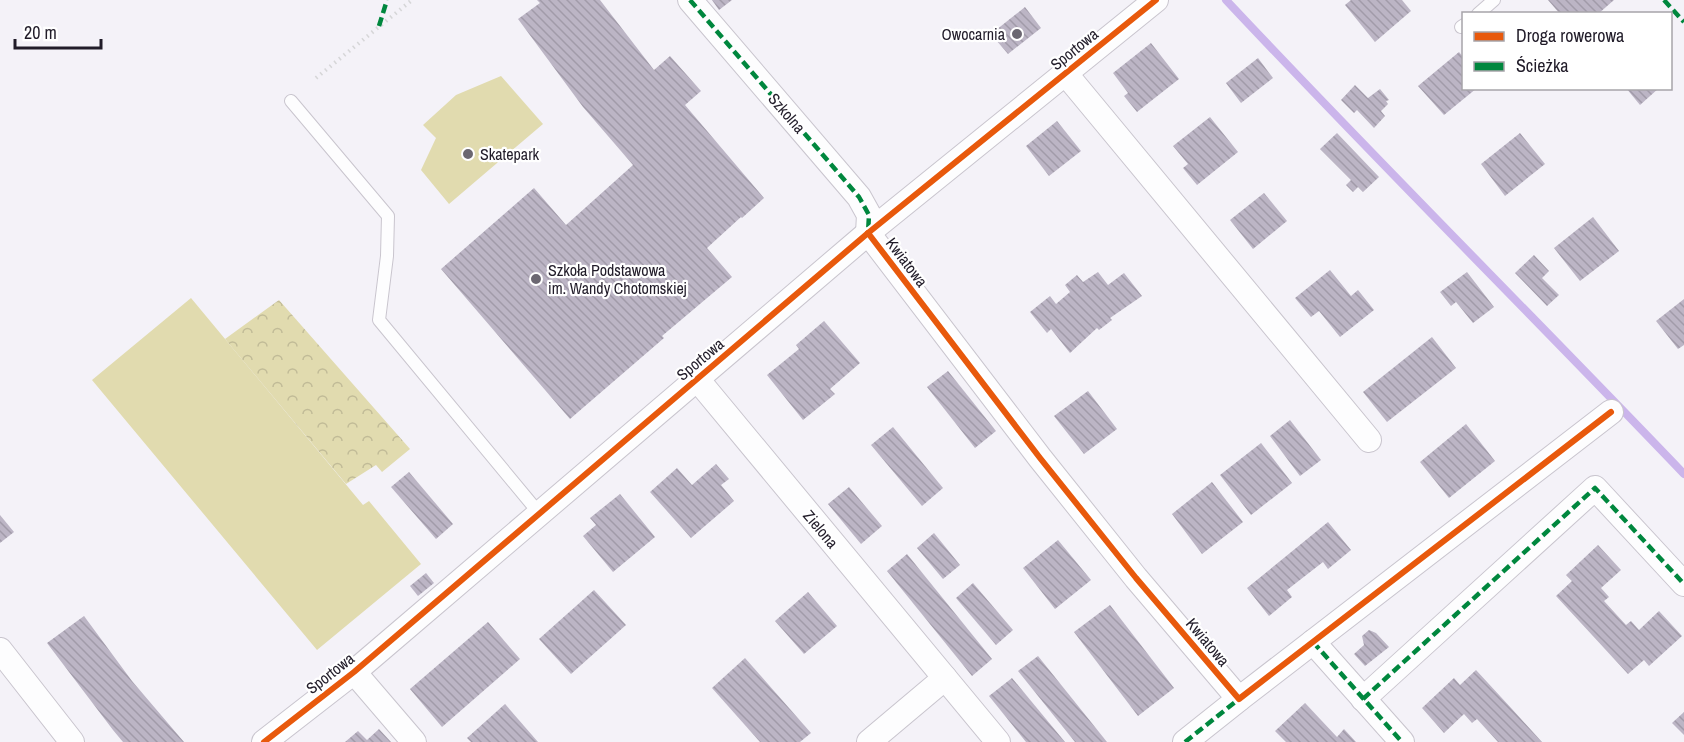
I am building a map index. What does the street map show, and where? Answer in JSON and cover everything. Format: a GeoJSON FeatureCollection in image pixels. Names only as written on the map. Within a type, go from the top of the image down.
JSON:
{"type":"FeatureCollection","features":[{"type":"Feature","properties":{"kind":"street","name":"Szkolna"},"geometry":{"type":"LineString","coordinates":[[690,0],[859,197],[869,214],[868,233]]}},
{"type":"Feature","properties":{"kind":"street","name":"Sportowa"},"geometry":{"type":"LineString","coordinates":[[264,742],[354,672],[868,233],[1155,0]]}},
{"type":"Feature","properties":{"kind":"street"},"geometry":{"type":"LineString","coordinates":[[1065,73],[1369,440]]}},
{"type":"Feature","properties":{"kind":"street","name":"Kwiatowa"},"geometry":{"type":"LineString","coordinates":[[868,233],[1040,458],[1136,578],[1239,699]]}},
{"type":"Feature","properties":{"kind":"street","name":"Zielona"},"geometry":{"type":"LineString","coordinates":[[696,379],[998,742]]}},
{"type":"Feature","properties":{"kind":"street"},"geometry":{"type":"LineString","coordinates":[[1185,742],[1611,412]]}},
{"type":"Feature","properties":{"kind":"street"},"geometry":{"type":"LineString","coordinates":[[1363,699],[1595,488],[1684,584]]}},
{"type":"Feature","properties":{"kind":"street"},"geometry":{"type":"LineString","coordinates":[[1313,642],[1402,742]]}},
{"type":"Feature","properties":{"kind":"street"},"geometry":{"type":"LineString","coordinates":[[0,650],[72,742]]}},
{"type":"Feature","properties":{"kind":"street","name":"Sportowa"},"geometry":{"type":"LineString","coordinates":[[354,672],[414,742]]}},
{"type":"Feature","properties":{"kind":"street"},"geometry":{"type":"LineString","coordinates":[[869,742],[945,678]]}},
{"type":"Feature","properties":{"kind":"lane"},"geometry":{"type":"LineString","coordinates":[[1480,12],[1494,0]]}},
{"type":"Feature","properties":{"kind":"lane"},"geometry":{"type":"LineString","coordinates":[[291,101],[388,216],[387,256],[378,320],[539,513]]}},
{"type":"Feature","properties":{"kind":"path"},"geometry":{"type":"LineString","coordinates":[[316,78],[412,0]]}},
{"type":"Feature","properties":{"kind":"green space","name":"Skatepark"},"geometry":{"type":"Polygon","coordinates":[[[501,76],[543,124],[449,204],[421,170],[436,138],[423,125],[456,95],[501,76]]]}},
{"type":"Feature","properties":{"kind":"green space"},"geometry":{"type":"Polygon","coordinates":[[[191,298],[363,505],[369,501],[421,564],[317,650],[92,380],[191,298]]]}},
{"type":"Feature","properties":{"kind":"green space"},"geometry":{"type":"Polygon","coordinates":[[[279,300],[410,449],[382,472],[376,465],[346,484],[225,339],[279,300]]]}},
{"type":"Feature","properties":{"kind":"building"},"geometry":{"type":"Polygon","coordinates":[[[537,0],[600,0],[654,70],[670,56],[701,91],[685,105],[764,198],[707,248],[732,277],[570,419],[441,269],[534,188],[566,225],[633,165],[583,107],[518,19],[540,3],[537,0]]]}},
{"type":"Feature","properties":{"kind":"building"},"geometry":{"type":"Polygon","coordinates":[[[712,0],[732,0],[719,10],[712,0]]]}},
{"type":"Feature","properties":{"kind":"building"},"geometry":{"type":"Polygon","coordinates":[[[1351,0],[1402,0],[1411,11],[1375,42],[1345,5],[1351,0]]]}},
{"type":"Feature","properties":{"kind":"building"},"geometry":{"type":"Polygon","coordinates":[[[1548,0],[1614,0],[1600,12],[1558,12],[1548,0]]]}},
{"type":"Feature","properties":{"kind":"building"},"geometry":{"type":"Polygon","coordinates":[[[1025,7],[1041,28],[1008,54],[991,34],[1025,7]]]}},
{"type":"Feature","properties":{"kind":"building"},"geometry":{"type":"Polygon","coordinates":[[[1151,43],[1179,79],[1137,112],[1124,96],[1128,93],[1113,73],[1151,43]]]}},
{"type":"Feature","properties":{"kind":"building"},"geometry":{"type":"Polygon","coordinates":[[[1459,52],[1462,56],[1462,90],[1475,90],[1444,115],[1418,86],[1459,52]]]}},
{"type":"Feature","properties":{"kind":"building"},"geometry":{"type":"Polygon","coordinates":[[[1258,58],[1273,78],[1241,103],[1226,83],[1258,58]]]}},
{"type":"Feature","properties":{"kind":"building"},"geometry":{"type":"Polygon","coordinates":[[[1355,85],[1368,98],[1380,89],[1389,100],[1386,101],[1388,104],[1381,111],[1385,116],[1374,128],[1357,110],[1354,113],[1341,100],[1355,85]]]}},
{"type":"Feature","properties":{"kind":"building"},"geometry":{"type":"Polygon","coordinates":[[[1628,90],[1657,90],[1640,105],[1628,90]]]}},
{"type":"Feature","properties":{"kind":"building"},"geometry":{"type":"Polygon","coordinates":[[[1210,117],[1238,152],[1197,185],[1183,168],[1188,164],[1173,146],[1210,117]]]}},
{"type":"Feature","properties":{"kind":"building"},"geometry":{"type":"Polygon","coordinates":[[[1057,121],[1081,151],[1049,176],[1026,146],[1057,121]]]}},
{"type":"Feature","properties":{"kind":"building"},"geometry":{"type":"Polygon","coordinates":[[[1337,133],[1379,177],[1363,192],[1358,187],[1353,192],[1346,185],[1351,180],[1320,149],[1337,133]]]}},
{"type":"Feature","properties":{"kind":"building"},"geometry":{"type":"Polygon","coordinates":[[[1520,133],[1545,164],[1505,196],[1481,164],[1520,133]]]}},
{"type":"Feature","properties":{"kind":"building"},"geometry":{"type":"Polygon","coordinates":[[[1264,193],[1287,221],[1253,249],[1230,220],[1264,193]]]}},
{"type":"Feature","properties":{"kind":"building"},"geometry":{"type":"Polygon","coordinates":[[[1593,217],[1619,251],[1580,281],[1554,248],[1593,217]]]}},
{"type":"Feature","properties":{"kind":"building"},"geometry":{"type":"Polygon","coordinates":[[[1534,255],[1549,271],[1542,278],[1559,295],[1547,306],[1515,273],[1534,255]]]}},
{"type":"Feature","properties":{"kind":"building"},"geometry":{"type":"Polygon","coordinates":[[[1330,270],[1351,296],[1358,290],[1374,310],[1340,337],[1319,311],[1311,317],[1295,298],[1330,270]]]}},
{"type":"Feature","properties":{"kind":"building"},"geometry":{"type":"Polygon","coordinates":[[[1098,272],[1108,285],[1124,273],[1142,296],[1110,318],[1112,320],[1099,330],[1097,328],[1070,353],[1051,329],[1047,333],[1030,312],[1050,296],[1056,304],[1070,292],[1065,285],[1077,275],[1083,282],[1098,272]]]}},
{"type":"Feature","properties":{"kind":"building"},"geometry":{"type":"Polygon","coordinates":[[[1467,272],[1494,307],[1473,323],[1456,302],[1451,306],[1440,292],[1467,272]]]}},
{"type":"Feature","properties":{"kind":"building"},"geometry":{"type":"Polygon","coordinates":[[[1684,299],[1684,345],[1678,349],[1656,321],[1684,299]]]}},
{"type":"Feature","properties":{"kind":"building"},"geometry":{"type":"Polygon","coordinates":[[[824,321],[860,363],[830,389],[835,394],[803,420],[767,375],[799,349],[796,345],[824,321]]]}},
{"type":"Feature","properties":{"kind":"building"},"geometry":{"type":"Polygon","coordinates":[[[1432,337],[1456,368],[1387,422],[1363,392],[1432,337]]]}},
{"type":"Feature","properties":{"kind":"building"},"geometry":{"type":"Polygon","coordinates":[[[948,371],[996,431],[975,448],[927,387],[948,371]]]}},
{"type":"Feature","properties":{"kind":"building"},"geometry":{"type":"Polygon","coordinates":[[[1088,391],[1117,429],[1084,454],[1054,416],[1088,391]]]}},
{"type":"Feature","properties":{"kind":"building"},"geometry":{"type":"Polygon","coordinates":[[[1290,420],[1321,460],[1300,476],[1270,436],[1290,420]]]}},
{"type":"Feature","properties":{"kind":"building"},"geometry":{"type":"Polygon","coordinates":[[[1466,424],[1495,461],[1449,498],[1420,462],[1466,424]]]}},
{"type":"Feature","properties":{"kind":"building"},"geometry":{"type":"Polygon","coordinates":[[[893,427],[943,488],[922,506],[871,445],[893,427]]]}},
{"type":"Feature","properties":{"kind":"building"},"geometry":{"type":"Polygon","coordinates":[[[1261,443],[1292,483],[1251,515],[1220,475],[1261,443]]]}},
{"type":"Feature","properties":{"kind":"building"},"geometry":{"type":"Polygon","coordinates":[[[716,464],[729,479],[721,485],[734,501],[691,538],[650,492],[677,468],[692,485],[716,464]]]}},
{"type":"Feature","properties":{"kind":"building"},"geometry":{"type":"Polygon","coordinates":[[[409,472],[453,524],[436,539],[391,487],[409,472]]]}},
{"type":"Feature","properties":{"kind":"building"},"geometry":{"type":"Polygon","coordinates":[[[1212,482],[1243,522],[1202,554],[1172,514],[1212,482]]]}},
{"type":"Feature","properties":{"kind":"building"},"geometry":{"type":"Polygon","coordinates":[[[849,487],[882,526],[861,544],[828,504],[849,487]]]}},
{"type":"Feature","properties":{"kind":"building"},"geometry":{"type":"Polygon","coordinates":[[[620,494],[655,537],[613,572],[583,536],[596,525],[590,518],[620,494]]]}},
{"type":"Feature","properties":{"kind":"building"},"geometry":{"type":"Polygon","coordinates":[[[0,515],[14,532],[0,543],[0,515]]]}},
{"type":"Feature","properties":{"kind":"building"},"geometry":{"type":"Polygon","coordinates":[[[1328,522],[1351,550],[1328,569],[1323,562],[1287,590],[1292,597],[1269,616],[1247,588],[1328,522]]]}},
{"type":"Feature","properties":{"kind":"building"},"geometry":{"type":"Polygon","coordinates":[[[934,533],[960,565],[943,579],[917,548],[934,533]]]}},
{"type":"Feature","properties":{"kind":"building"},"geometry":{"type":"Polygon","coordinates":[[[1058,540],[1091,580],[1055,609],[1023,568],[1058,540]]]}},
{"type":"Feature","properties":{"kind":"building"},"geometry":{"type":"Polygon","coordinates":[[[1598,545],[1621,570],[1601,588],[1609,597],[1604,601],[1626,625],[1631,621],[1639,630],[1659,611],[1682,636],[1649,666],[1644,660],[1628,674],[1556,596],[1572,581],[1566,575],[1598,545]]]}},
{"type":"Feature","properties":{"kind":"building"},"geometry":{"type":"Polygon","coordinates":[[[907,554],[992,659],[972,676],[887,571],[907,554]]]}},
{"type":"Feature","properties":{"kind":"building"},"geometry":{"type":"Polygon","coordinates":[[[426,573],[434,583],[418,596],[410,586],[426,573]]]}},
{"type":"Feature","properties":{"kind":"building"},"geometry":{"type":"Polygon","coordinates":[[[973,583],[1013,630],[996,645],[956,598],[973,583]]]}},
{"type":"Feature","properties":{"kind":"building"},"geometry":{"type":"Polygon","coordinates":[[[594,590],[626,625],[571,674],[539,639],[594,590]]]}},
{"type":"Feature","properties":{"kind":"building"},"geometry":{"type":"Polygon","coordinates":[[[808,592],[837,626],[804,654],[775,621],[808,592]]]}},
{"type":"Feature","properties":{"kind":"building"},"geometry":{"type":"Polygon","coordinates":[[[1110,605],[1174,688],[1138,716],[1074,632],[1110,605]]]}},
{"type":"Feature","properties":{"kind":"building"},"geometry":{"type":"Polygon","coordinates":[[[84,616],[132,681],[184,742],[123,742],[113,730],[47,643],[84,616]]]}},
{"type":"Feature","properties":{"kind":"building"},"geometry":{"type":"Polygon","coordinates":[[[488,622],[520,659],[442,727],[410,689],[488,622]]]}},
{"type":"Feature","properties":{"kind":"building"},"geometry":{"type":"Polygon","coordinates":[[[1369,630],[1376,633],[1389,647],[1365,666],[1354,654],[1364,645],[1362,636],[1369,630]]]}},
{"type":"Feature","properties":{"kind":"building"},"geometry":{"type":"Polygon","coordinates":[[[1038,656],[1107,742],[1075,742],[1018,671],[1038,656]]]}},
{"type":"Feature","properties":{"kind":"building"},"geometry":{"type":"Polygon","coordinates":[[[745,658],[811,733],[800,742],[760,742],[712,688],[745,658]]]}},
{"type":"Feature","properties":{"kind":"building"},"geometry":{"type":"Polygon","coordinates":[[[1476,670],[1542,742],[1498,742],[1477,719],[1472,723],[1464,714],[1444,733],[1422,708],[1454,678],[1460,685],[1476,670]]]}},
{"type":"Feature","properties":{"kind":"building"},"geometry":{"type":"Polygon","coordinates":[[[1012,678],[1065,742],[1026,742],[989,696],[1012,678]]]}},
{"type":"Feature","properties":{"kind":"building"},"geometry":{"type":"Polygon","coordinates":[[[1305,703],[1337,737],[1344,729],[1356,742],[1286,742],[1275,731],[1305,703]]]}},
{"type":"Feature","properties":{"kind":"building"},"geometry":{"type":"Polygon","coordinates":[[[505,704],[538,742],[471,742],[467,738],[505,704]]]}},
{"type":"Feature","properties":{"kind":"building"},"geometry":{"type":"Polygon","coordinates":[[[1684,712],[1684,735],[1672,723],[1684,712]]]}},
{"type":"Feature","properties":{"kind":"building"},"geometry":{"type":"Polygon","coordinates":[[[379,729],[391,742],[345,742],[358,731],[367,740],[379,729]]]}},
{"type":"Feature","properties":{"kind":"waterway"},"geometry":{"type":"LineString","coordinates":[[1226,0],[1684,474]]}},
{"type":"Feature","properties":{"kind":"marked path"},"geometry":{"type":"LineString","coordinates":[[379,26],[387,0]]}},
{"type":"Feature","properties":{"kind":"marked path"},"geometry":{"type":"LineString","coordinates":[[690,0],[859,197],[869,215],[868,233]]}},
{"type":"Feature","properties":{"kind":"marked path"},"geometry":{"type":"LineString","coordinates":[[1664,0],[1684,22]]}},
{"type":"Feature","properties":{"kind":"marked path"},"geometry":{"type":"LineString","coordinates":[[1363,699],[1595,488],[1684,584]]}},
{"type":"Feature","properties":{"kind":"marked path"},"geometry":{"type":"LineString","coordinates":[[1313,642],[1402,742]]}},
{"type":"Feature","properties":{"kind":"marked path"},"geometry":{"type":"LineString","coordinates":[[1185,742],[1239,699]]}},
{"type":"Feature","properties":{"kind":"cycle path"},"geometry":{"type":"LineString","coordinates":[[264,742],[354,672],[868,233],[1156,0]]}},
{"type":"Feature","properties":{"kind":"cycle path"},"geometry":{"type":"LineString","coordinates":[[868,233],[1040,458],[1136,578],[1239,699],[1611,412]]}},
{"type":"Feature","properties":{"kind":"place","name":"Owocarnia"},"geometry":{"type":"Point","coordinates":[1017,34]}},
{"type":"Feature","properties":{"kind":"place","name":"Skatepark"},"geometry":{"type":"Point","coordinates":[468,154]}},
{"type":"Feature","properties":{"kind":"place","name":"Szkoła Podstawowa im. Wandy Chotomskiej"},"geometry":{"type":"Point","coordinates":[536,279]}}]}
